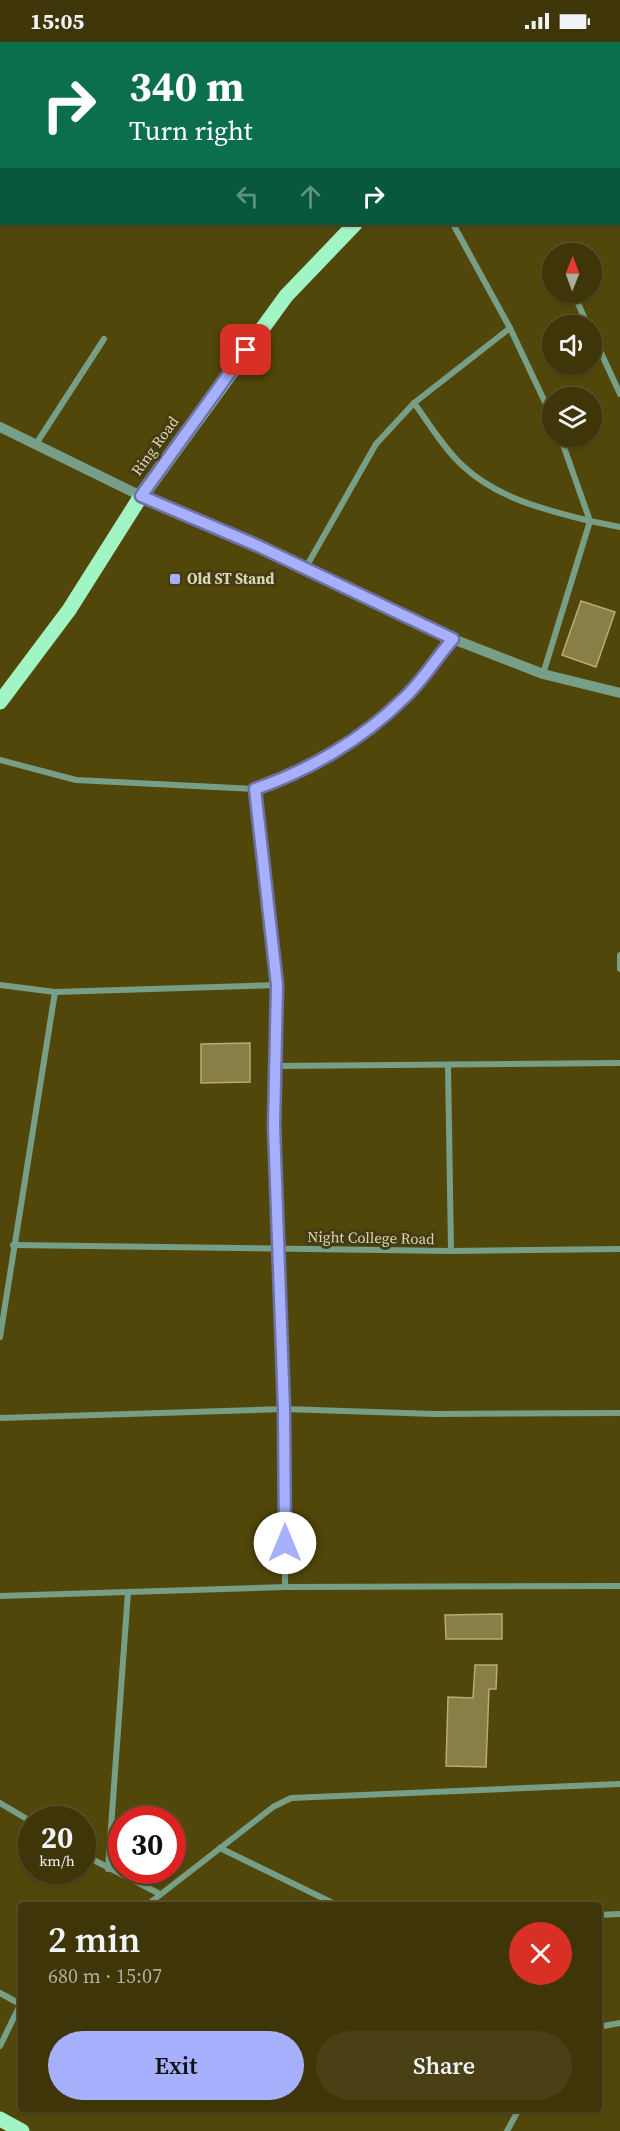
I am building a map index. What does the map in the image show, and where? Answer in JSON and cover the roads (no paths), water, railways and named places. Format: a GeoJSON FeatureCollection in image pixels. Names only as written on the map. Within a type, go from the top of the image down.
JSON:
{"type":"FeatureCollection","features":[{"type":"Feature","properties":{"kind":"main road","name":"Ring Road"},"geometry":{"type":"LineString","coordinates":[[0,702],[69,610],[141,496],[286,296],[354,225]]}},
{"type":"Feature","properties":{"kind":"main road"},"geometry":{"type":"LineString","coordinates":[[0,2119],[22,2131]]}},
{"type":"Feature","properties":{"kind":"street"},"geometry":{"type":"LineString","coordinates":[[454,225],[510,328],[542,396]]}},
{"type":"Feature","properties":{"kind":"street"},"geometry":{"type":"LineString","coordinates":[[304,570],[376,444],[414,403],[510,328]]}},
{"type":"Feature","properties":{"kind":"street"},"geometry":{"type":"LineString","coordinates":[[36,444],[104,339]]}},
{"type":"Feature","properties":{"kind":"street"},"geometry":{"type":"LineString","coordinates":[[602,356],[620,394]]}},
{"type":"Feature","properties":{"kind":"street"},"geometry":{"type":"LineString","coordinates":[[414,403],[462,465],[485,483],[517,500],[590,521],[620,527]]}},
{"type":"Feature","properties":{"kind":"street"},"geometry":{"type":"LineString","coordinates":[[0,427],[141,496],[256,545],[304,570],[453,639],[543,674],[620,693]]}},
{"type":"Feature","properties":{"kind":"street"},"geometry":{"type":"LineString","coordinates":[[543,674],[590,521],[564,447]]}},
{"type":"Feature","properties":{"kind":"street"},"geometry":{"type":"LineString","coordinates":[[0,760],[76,780],[255,789],[280,781],[347,744],[404,699],[453,639]]}},
{"type":"Feature","properties":{"kind":"street"},"geometry":{"type":"LineString","coordinates":[[255,789],[277,985],[275,1066],[284,1410],[285,1587]]}},
{"type":"Feature","properties":{"kind":"street"},"geometry":{"type":"LineString","coordinates":[[620,955],[620,966]]}},
{"type":"Feature","properties":{"kind":"street"},"geometry":{"type":"LineString","coordinates":[[0,985],[56,992],[277,985]]}},
{"type":"Feature","properties":{"kind":"street"},"geometry":{"type":"LineString","coordinates":[[0,1337],[13,1245],[56,992]]}},
{"type":"Feature","properties":{"kind":"street"},"geometry":{"type":"LineString","coordinates":[[275,1066],[620,1063]]}},
{"type":"Feature","properties":{"kind":"street"},"geometry":{"type":"LineString","coordinates":[[448,1065],[451,1251]]}},
{"type":"Feature","properties":{"kind":"street","name":"Night College Road"},"geometry":{"type":"LineString","coordinates":[[13,1245],[451,1251],[620,1249]]}},
{"type":"Feature","properties":{"kind":"street"},"geometry":{"type":"LineString","coordinates":[[0,1418],[284,1410],[435,1414],[620,1413]]}},
{"type":"Feature","properties":{"kind":"street"},"geometry":{"type":"LineString","coordinates":[[0,1596],[285,1587],[620,1586]]}},
{"type":"Feature","properties":{"kind":"street"},"geometry":{"type":"LineString","coordinates":[[113,1806],[128,1592]]}},
{"type":"Feature","properties":{"kind":"street"},"geometry":{"type":"LineString","coordinates":[[151,1902],[273,1807],[291,1798],[620,1785]]}},
{"type":"Feature","properties":{"kind":"street"},"geometry":{"type":"LineString","coordinates":[[0,1803],[18,1814]]}},
{"type":"Feature","properties":{"kind":"street"},"geometry":{"type":"LineString","coordinates":[[220,1848],[331,1902]]}},
{"type":"Feature","properties":{"kind":"street"},"geometry":{"type":"LineString","coordinates":[[96,1862],[108,1869]]}},
{"type":"Feature","properties":{"kind":"street"},"geometry":{"type":"LineString","coordinates":[[139,1884],[160,1894]]}},
{"type":"Feature","properties":{"kind":"street"},"geometry":{"type":"LineString","coordinates":[[602,1915],[620,1914]]}},
{"type":"Feature","properties":{"kind":"street"},"geometry":{"type":"LineString","coordinates":[[0,1993],[18,2002]]}},
{"type":"Feature","properties":{"kind":"street"},"geometry":{"type":"LineString","coordinates":[[0,2046],[18,2007]]}},
{"type":"Feature","properties":{"kind":"street"},"geometry":{"type":"LineString","coordinates":[[602,2026],[620,2023]]}},
{"type":"Feature","properties":{"kind":"street"},"geometry":{"type":"LineString","coordinates":[[507,2131],[517,2112]]}},
{"type":"Feature","properties":{"kind":"place","name":"Old ST Stand"},"geometry":{"type":"Point","coordinates":[175,579]}}]}
